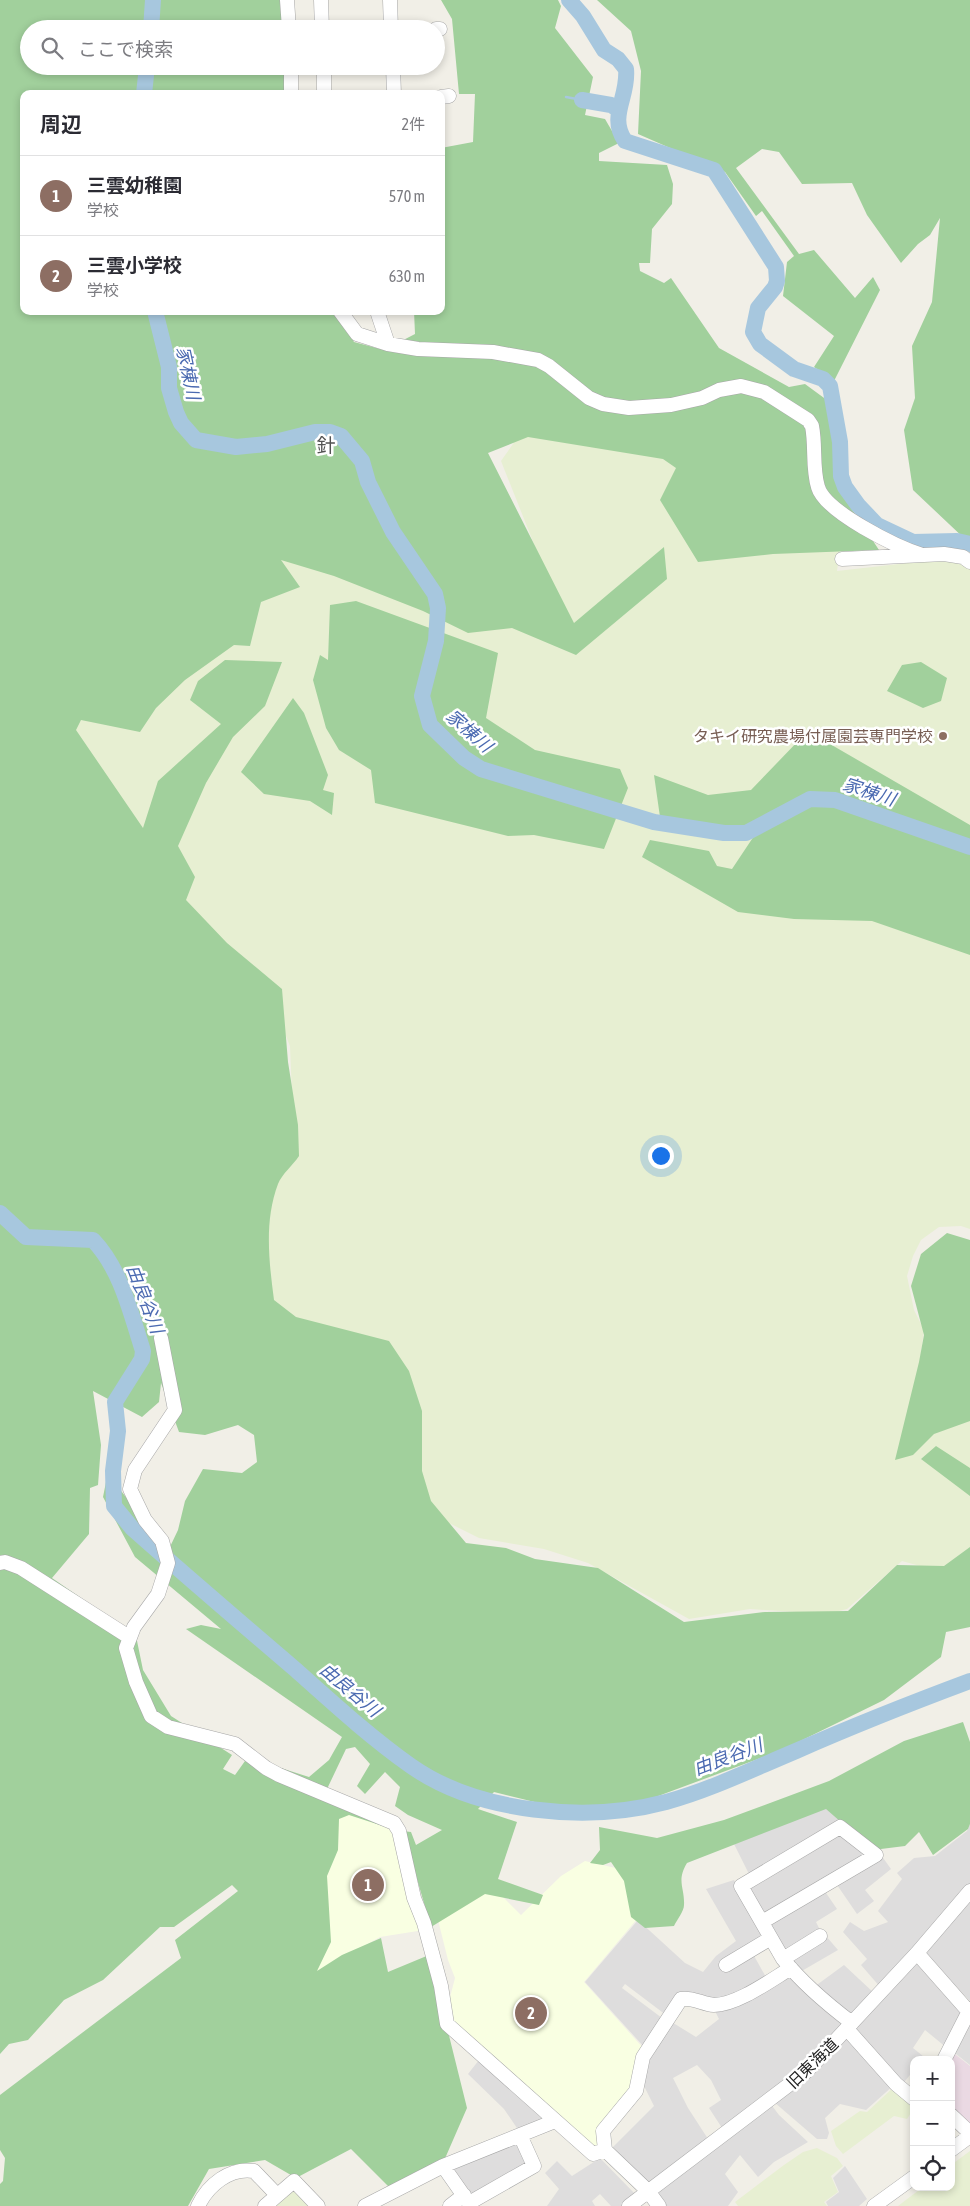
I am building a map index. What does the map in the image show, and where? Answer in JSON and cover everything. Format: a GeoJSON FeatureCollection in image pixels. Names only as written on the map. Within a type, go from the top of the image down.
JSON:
{"type":"FeatureCollection","features":[{"type":"Feature","properties":{"kind":"street"},"geometry":{"type":"LineString","coordinates":[[287,0],[288,20]]}},
{"type":"Feature","properties":{"kind":"street"},"geometry":{"type":"LineString","coordinates":[[321,0],[322,20]]}},
{"type":"Feature","properties":{"kind":"street"},"geometry":{"type":"LineString","coordinates":[[390,0],[391,20]]}},
{"type":"Feature","properties":{"kind":"street"},"geometry":{"type":"LineString","coordinates":[[290,75],[291,90]]}},
{"type":"Feature","properties":{"kind":"street"},"geometry":{"type":"LineString","coordinates":[[324,75],[324,90]]}},
{"type":"Feature","properties":{"kind":"street"},"geometry":{"type":"LineString","coordinates":[[393,75],[394,90]]}},
{"type":"Feature","properties":{"kind":"street"},"geometry":{"type":"LineString","coordinates":[[343,315],[357,334],[388,344],[418,349],[493,352],[538,360],[549,366],[589,398],[603,404],[629,408],[671,405],[702,398],[719,390],[741,386],[764,392],[808,420],[812,426],[816,480],[824,500],[845,516],[910,551],[922,555]]}},
{"type":"Feature","properties":{"kind":"street"},"geometry":{"type":"LineString","coordinates":[[378,315],[388,344]]}},
{"type":"Feature","properties":{"kind":"street"},"geometry":{"type":"LineString","coordinates":[[842,558],[954,554],[970,562]]}},
{"type":"Feature","properties":{"kind":"street"},"geometry":{"type":"LineString","coordinates":[[161,1338],[175,1410],[136,1470],[130,1489],[144,1520],[162,1541],[168,1563],[158,1594],[129,1636],[126,1648],[144,1705],[151,1716],[161,1724],[235,1744],[260,1764],[279,1775],[394,1823],[399,1831],[414,1898],[424,1923],[441,1986],[447,2024],[593,2154],[605,2150]]}},
{"type":"Feature","properties":{"kind":"street"},"geometry":{"type":"LineString","coordinates":[[0,1563],[5,1562],[21,1568],[129,1636]]}},
{"type":"Feature","properties":{"kind":"street"},"geometry":{"type":"LineString","coordinates":[[762,1922],[876,1855],[840,1827],[740,1886],[787,1964],[849,2026],[896,2084],[910,2096]]}},
{"type":"Feature","properties":{"kind":"street","name":"旧東海道"},"geometry":{"type":"LineString","coordinates":[[629,2206],[807,2071],[917,1953],[970,1891]]}},
{"type":"Feature","properties":{"kind":"street"},"geometry":{"type":"LineString","coordinates":[[660,2206],[605,2150],[603,2131],[636,2091],[643,2057],[680,1999],[688,1998],[714,2005],[729,2002],[787,1964],[820,1936]]}},
{"type":"Feature","properties":{"kind":"street"},"geometry":{"type":"LineString","coordinates":[[726,1965],[771,1938]]}},
{"type":"Feature","properties":{"kind":"street"},"geometry":{"type":"LineString","coordinates":[[917,1953],[970,2011],[946,2056]]}},
{"type":"Feature","properties":{"kind":"street"},"geometry":{"type":"LineString","coordinates":[[955,2119],[970,2135],[955,2147]]}},
{"type":"Feature","properties":{"kind":"street"},"geometry":{"type":"LineString","coordinates":[[365,2206],[443,2166],[555,2121]]}},
{"type":"Feature","properties":{"kind":"street"},"geometry":{"type":"LineString","coordinates":[[450,2206],[468,2202],[534,2166],[520,2135]]}},
{"type":"Feature","properties":{"kind":"street"},"geometry":{"type":"LineString","coordinates":[[443,2166],[468,2202]]}},
{"type":"Feature","properties":{"kind":"street"},"geometry":{"type":"LineString","coordinates":[[198,2206],[209,2188],[220,2179],[241,2170],[254,2171],[277,2195]]}},
{"type":"Feature","properties":{"kind":"street"},"geometry":{"type":"LineString","coordinates":[[874,2206],[910,2180]]}},
{"type":"Feature","properties":{"kind":"street"},"geometry":{"type":"LineString","coordinates":[[265,2206],[294,2181],[318,2206]]}},
{"type":"Feature","properties":{"kind":"shaded area"},"geometry":{"type":"Polygon","coordinates":[[[532,417],[681,458],[841,542],[837,571],[952,558],[970,568],[970,1229],[961,1226],[939,1227],[921,1240],[913,1256],[907,1276],[914,1310],[924,1330],[919,1370],[970,1401],[970,1555],[945,1573],[902,1561],[847,1609],[827,1614],[750,1609],[689,1619],[588,1563],[544,1549],[479,1538],[443,1520],[264,1298],[270,1196],[294,1146],[290,1046],[270,996],[175,904],[69,732],[82,715],[287,545],[563,617],[501,461],[532,417]]]}},
{"type":"Feature","properties":{"kind":"shaded area"},"geometry":{"type":"Polygon","coordinates":[[[335,1801],[393,1824],[424,1930],[380,1937],[315,1973],[335,1801]]]}},
{"type":"Feature","properties":{"kind":"shaded area"},"geometry":{"type":"Polygon","coordinates":[[[831,1805],[841,1825],[751,1878],[734,1844],[831,1805]]]}},
{"type":"Feature","properties":{"kind":"shaded area"},"geometry":{"type":"Polygon","coordinates":[[[970,1824],[970,1887],[881,1988],[861,1965],[867,1959],[843,1932],[850,1922],[864,1931],[888,1922],[878,1911],[902,1879],[897,1873],[914,1858],[935,1856],[967,1831],[970,1824]]]}},
{"type":"Feature","properties":{"kind":"shaded area"},"geometry":{"type":"Polygon","coordinates":[[[838,1832],[867,1853],[766,1917],[747,1887],[838,1832]]]}},
{"type":"Feature","properties":{"kind":"shaded area"},"geometry":{"type":"Polygon","coordinates":[[[881,1855],[891,1869],[865,1890],[874,1901],[857,1914],[835,1882],[881,1855]]]}},
{"type":"Feature","properties":{"kind":"shaded area"},"geometry":{"type":"Polygon","coordinates":[[[585,1861],[620,1869],[637,1919],[584,1982],[644,2049],[633,2089],[601,2150],[595,2150],[451,2022],[448,2005],[455,1978],[448,1960],[437,1916],[485,1886],[498,1892],[521,1915],[561,1876],[585,1861]]]}},
{"type":"Feature","properties":{"kind":"shaded area"},"geometry":{"type":"Polygon","coordinates":[[[734,1880],[765,1936],[753,1954],[767,1979],[722,2001],[689,1996],[666,2015],[625,1984],[622,1988],[662,2018],[645,2048],[585,1982],[638,1920],[685,1963],[703,1972],[716,1956],[736,1941],[706,1889],[734,1880]]]}},
{"type":"Feature","properties":{"kind":"shaded area"},"geometry":{"type":"Polygon","coordinates":[[[824,1890],[837,1909],[816,1922],[821,1932],[788,1954],[769,1922],[824,1890]]]}},
{"type":"Feature","properties":{"kind":"shaded area"},"geometry":{"type":"Polygon","coordinates":[[[970,1897],[970,2001],[923,1951],[970,1897]]]}},
{"type":"Feature","properties":{"kind":"shaded area"},"geometry":{"type":"Polygon","coordinates":[[[826,1936],[838,1950],[800,1972],[791,1960],[826,1936]]]}},
{"type":"Feature","properties":{"kind":"shaded area"},"geometry":{"type":"Polygon","coordinates":[[[916,1960],[963,2012],[947,2048],[925,2030],[913,2048],[923,2056],[910,2056],[910,2075],[901,2086],[853,2027],[916,1960]]]}},
{"type":"Feature","properties":{"kind":"shaded area"},"geometry":{"type":"Polygon","coordinates":[[[844,1965],[874,1993],[853,2018],[814,1987],[844,1965]]]}},
{"type":"Feature","properties":{"kind":"shaded area"},"geometry":{"type":"Polygon","coordinates":[[[792,1975],[846,2024],[804,2071],[724,2131],[709,2108],[721,2100],[711,2080],[697,2065],[673,2078],[688,2108],[710,2142],[648,2187],[613,2147],[654,2106],[641,2080],[646,2055],[670,2021],[696,2037],[719,2019],[714,2009],[792,1975]]]}},
{"type":"Feature","properties":{"kind":"shaded area"},"geometry":{"type":"Polygon","coordinates":[[[970,2020],[970,2065],[951,2050],[970,2020]]]}},
{"type":"Feature","properties":{"kind":"shaded area"},"geometry":{"type":"Polygon","coordinates":[[[846,2036],[894,2085],[866,2110],[840,2104],[825,2118],[829,2133],[827,2139],[817,2139],[774,2102],[846,2036]]]}},
{"type":"Feature","properties":{"kind":"shaded area"},"geometry":{"type":"Polygon","coordinates":[[[951,2051],[970,2066],[970,2130],[955,2116],[955,2056],[951,2056],[951,2051]]]}},
{"type":"Feature","properties":{"kind":"shaded area"},"geometry":{"type":"Polygon","coordinates":[[[479,2060],[546,2120],[519,2131],[504,2109],[468,2074],[479,2060]]]}},
{"type":"Feature","properties":{"kind":"shaded area"},"geometry":{"type":"Polygon","coordinates":[[[895,2086],[910,2098],[910,2114],[907,2119],[894,2116],[843,2154],[836,2146],[831,2131],[860,2111],[867,2112],[895,2086]]]}},
{"type":"Feature","properties":{"kind":"shaded area"},"geometry":{"type":"Polygon","coordinates":[[[770,2103],[779,2115],[808,2142],[774,2162],[758,2177],[740,2155],[725,2174],[738,2192],[728,2206],[664,2206],[655,2195],[658,2188],[770,2103]]]}},
{"type":"Feature","properties":{"kind":"shaded area"},"geometry":{"type":"Polygon","coordinates":[[[515,2141],[530,2162],[473,2199],[451,2167],[515,2141]]]}},
{"type":"Feature","properties":{"kind":"shaded area"},"geometry":{"type":"Polygon","coordinates":[[[817,2148],[837,2158],[843,2166],[831,2176],[838,2192],[824,2202],[827,2206],[738,2206],[735,2202],[803,2152],[817,2148]]]}},
{"type":"Feature","properties":{"kind":"shaded area"},"geometry":{"type":"Polygon","coordinates":[[[970,2151],[970,2206],[898,2206],[918,2191],[955,2191],[955,2162],[970,2151]]]}},
{"type":"Feature","properties":{"kind":"shaded area"},"geometry":{"type":"Polygon","coordinates":[[[600,2158],[636,2195],[623,2206],[611,2206],[600,2194],[592,2201],[595,2206],[547,2206],[559,2189],[545,2173],[557,2161],[572,2176],[600,2158]]]}},
{"type":"Feature","properties":{"kind":"shaded area"},"geometry":{"type":"Polygon","coordinates":[[[845,2166],[867,2199],[859,2206],[828,2206],[826,2202],[839,2192],[833,2178],[845,2166]]]}},
{"type":"Feature","properties":{"kind":"shaded area"},"geometry":{"type":"Polygon","coordinates":[[[294,2186],[313,2206],[270,2206],[294,2186]]]}},
{"type":"Feature","properties":{"kind":"green space"},"geometry":{"type":"Polygon","coordinates":[[[0,0],[281,0],[282,20],[20,20],[20,75],[284,75],[286,90],[20,90],[20,315],[338,315],[354,342],[384,350],[415,334],[414,315],[445,315],[445,147],[473,142],[475,94],[459,94],[452,19],[441,0],[558,0],[561,6],[555,28],[593,77],[585,115],[605,119],[619,143],[599,153],[599,161],[667,165],[673,184],[672,204],[652,229],[650,263],[639,263],[640,271],[664,283],[671,278],[719,348],[789,387],[805,384],[835,406],[844,497],[879,550],[773,554],[698,562],[660,500],[676,468],[663,459],[528,437],[488,453],[574,623],[664,547],[667,579],[576,655],[512,628],[468,633],[423,611],[334,576],[281,560],[300,587],[261,602],[250,646],[234,645],[185,680],[156,708],[140,732],[81,720],[76,730],[143,828],[158,781],[221,724],[190,700],[198,681],[225,660],[282,662],[265,706],[233,737],[206,783],[178,846],[195,877],[186,900],[227,943],[282,989],[288,1062],[298,1125],[299,1156],[278,1184],[271,1212],[269,1256],[274,1300],[296,1317],[389,1341],[409,1371],[422,1411],[422,1471],[431,1501],[466,1543],[506,1548],[535,1559],[598,1568],[684,1622],[765,1612],[848,1611],[897,1565],[944,1566],[970,1547],[970,1627],[946,1632],[941,1657],[884,1700],[782,1750],[634,1805],[551,1806],[494,1792],[478,1809],[517,1822],[498,1879],[543,1895],[539,1905],[485,1894],[431,1927],[403,1831],[411,1832],[416,1845],[442,1830],[408,1815],[395,1806],[400,1787],[385,1772],[365,1794],[357,1786],[370,1764],[355,1747],[346,1749],[327,1789],[265,1763],[309,1777],[329,1760],[342,1737],[186,1629],[201,1625],[221,1629],[135,1557],[103,1497],[106,1482],[118,1487],[168,1551],[178,1530],[185,1501],[203,1469],[242,1473],[257,1462],[254,1435],[238,1425],[205,1435],[179,1432],[161,1383],[159,1402],[142,1417],[93,1391],[101,1445],[98,1485],[90,1488],[89,1534],[52,1578],[136,1636],[143,1670],[171,1716],[232,1755],[223,1769],[235,1775],[245,1761],[389,1828],[349,1815],[339,1819],[338,1850],[327,1876],[331,1942],[317,1971],[342,1955],[381,1938],[388,1972],[429,1955],[467,2108],[443,2163],[390,2188],[351,2149],[296,2178],[265,2160],[209,2169],[188,2206],[0,2206],[0,2184],[3,2181],[5,2158],[0,2150],[0,2095],[181,1958],[175,1940],[238,1891],[232,1885],[174,1927],[160,1927],[103,1980],[64,2000],[28,2040],[9,2044],[0,2054],[0,0]]]}},
{"type":"Feature","properties":{"kind":"green space"},"geometry":{"type":"Polygon","coordinates":[[[597,0],[970,0],[970,539],[967,541],[913,490],[904,430],[915,398],[912,346],[932,302],[940,218],[930,235],[918,244],[901,263],[867,215],[852,183],[802,184],[779,152],[762,149],[736,168],[799,254],[814,250],[855,298],[873,277],[880,290],[834,381],[814,367],[834,336],[783,296],[787,262],[794,256],[762,211],[756,216],[725,172],[638,134],[641,71],[631,31],[597,0]]]}},
{"type":"Feature","properties":{"kind":"green space"},"geometry":{"type":"Polygon","coordinates":[[[356,601],[498,653],[486,718],[535,750],[620,769],[628,788],[604,849],[534,835],[508,836],[375,803],[371,770],[339,750],[326,728],[313,680],[320,655],[328,660],[330,605],[356,601]]]}},
{"type":"Feature","properties":{"kind":"green space"},"geometry":{"type":"Polygon","coordinates":[[[921,662],[947,678],[941,701],[923,708],[887,691],[902,665],[921,662]]]}},
{"type":"Feature","properties":{"kind":"green space"},"geometry":{"type":"Polygon","coordinates":[[[293,698],[304,713],[328,775],[323,790],[334,793],[332,815],[310,801],[264,794],[241,772],[293,698]]]}},
{"type":"Feature","properties":{"kind":"green space"},"geometry":{"type":"Polygon","coordinates":[[[801,738],[830,744],[970,825],[970,955],[872,921],[794,919],[738,912],[642,857],[650,840],[709,851],[717,866],[732,869],[760,827],[711,829],[661,824],[654,775],[708,795],[751,790],[801,738]]]}},
{"type":"Feature","properties":{"kind":"green space"},"geometry":{"type":"Polygon","coordinates":[[[947,1233],[970,1240],[970,1421],[934,1434],[913,1455],[895,1460],[924,1335],[911,1286],[921,1254],[947,1233]]]}},
{"type":"Feature","properties":{"kind":"green space"},"geometry":{"type":"Polygon","coordinates":[[[936,1446],[970,1468],[970,1496],[921,1459],[936,1446]]]}},
{"type":"Feature","properties":{"kind":"green space"},"geometry":{"type":"Polygon","coordinates":[[[963,1722],[970,1742],[970,1824],[968,1829],[933,1855],[919,1832],[905,1846],[873,1850],[826,1809],[687,1863],[681,1880],[684,1907],[674,1926],[645,1928],[631,1917],[624,1881],[611,1862],[603,1865],[590,1863],[600,1850],[599,1827],[657,1838],[724,1820],[829,1781],[904,1741],[963,1722]]]}},
{"type":"Feature","properties":{"kind":"waterway","name":"家棟川"},"geometry":{"type":"LineString","coordinates":[[152,20],[153,0]]}},
{"type":"Feature","properties":{"kind":"waterway"},"geometry":{"type":"LineString","coordinates":[[569,0],[583,16],[604,50],[618,59],[626,69],[625,89],[618,123],[625,141],[714,170],[776,267],[777,281],[775,287],[758,308],[753,332],[760,344],[794,369],[823,379],[830,386],[840,442],[841,476],[845,487],[858,505],[877,525],[913,542],[957,541],[970,544]]}},
{"type":"Feature","properties":{"kind":"waterway","name":"家棟川"},"geometry":{"type":"LineString","coordinates":[[144,90],[146,75]]}},
{"type":"Feature","properties":{"kind":"waterway"},"geometry":{"type":"LineString","coordinates":[[566,97],[582,100]]}},
{"type":"Feature","properties":{"kind":"waterway"},"geometry":{"type":"LineString","coordinates":[[582,100],[611,105],[619,110]]}},
{"type":"Feature","properties":{"kind":"waterway","name":"家棟川"},"geometry":{"type":"LineString","coordinates":[[156,315],[169,367],[169,388],[176,412],[181,423],[196,440],[236,447],[267,444],[315,432],[330,432],[341,436],[362,461],[368,482],[393,532],[435,594],[438,608],[436,641],[422,696],[430,725],[464,758],[481,769],[654,822],[724,833],[746,833],[810,799],[835,800],[970,847]]}},
{"type":"Feature","properties":{"kind":"waterway","name":"由良谷川"},"geometry":{"type":"LineString","coordinates":[[0,1213],[26,1237],[93,1240],[111,1264],[124,1292],[143,1351],[142,1359],[115,1402],[118,1431],[113,1471],[114,1506],[132,1528],[352,1720],[411,1766],[438,1782],[500,1804],[534,1810],[602,1812],[635,1808],[666,1802],[715,1785],[904,1706],[970,1681]]}},
{"type":"Feature","properties":{"kind":"place","name":"タキイ研究農場付属園芸専門学校"},"geometry":{"type":"Point","coordinates":[943,736]}},
{"type":"Feature","properties":{"kind":"place","name":"三雲幼稚園"},"geometry":{"type":"Point","coordinates":[368,1885]}},
{"type":"Feature","properties":{"kind":"place","name":"三雲小学校"},"geometry":{"type":"Point","coordinates":[531,2013]}},
{"type":"Feature","properties":{"kind":"district","name":"針"},"geometry":{"type":"Point","coordinates":[326,445]}}]}
